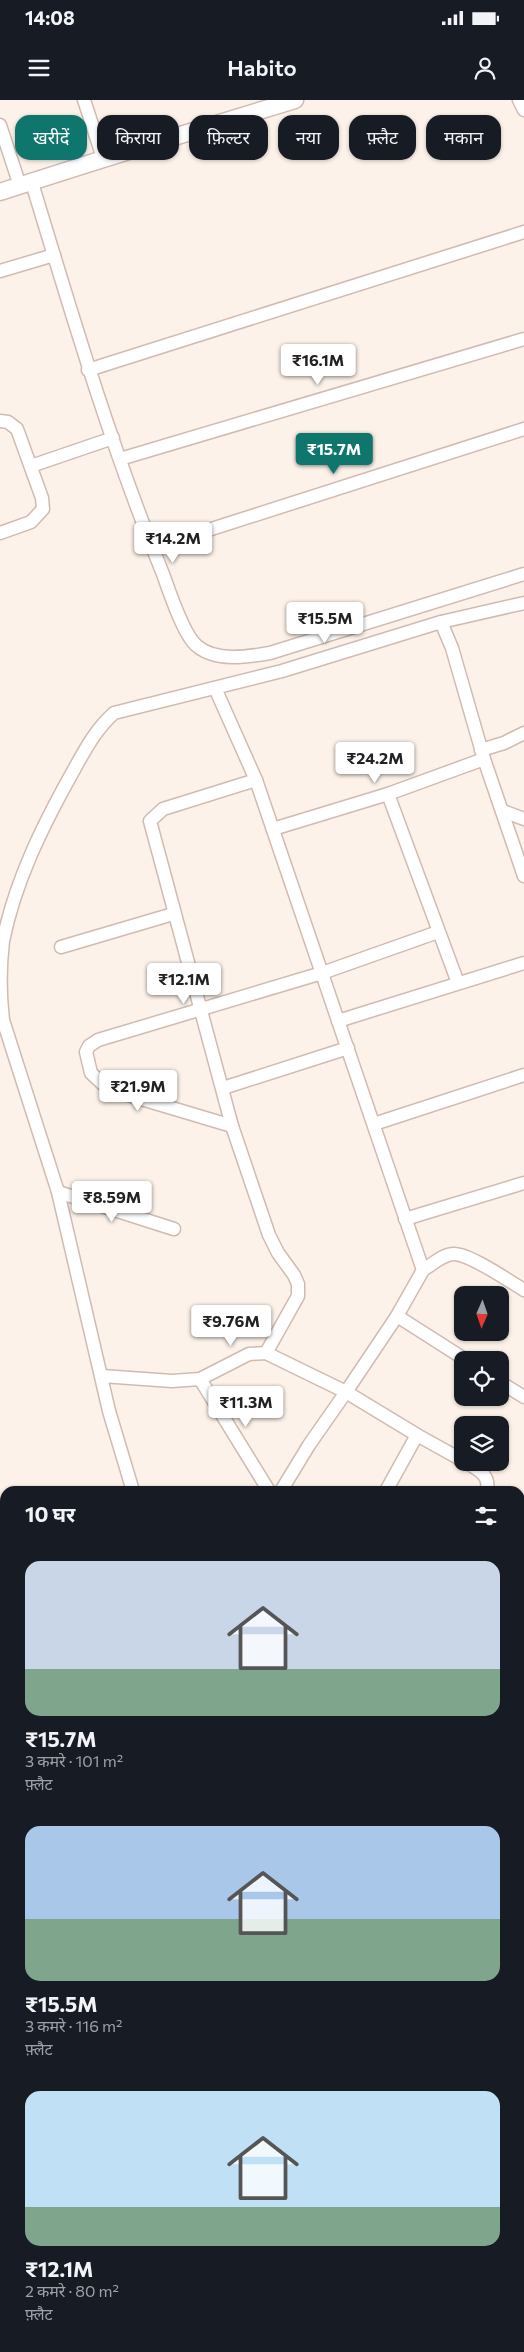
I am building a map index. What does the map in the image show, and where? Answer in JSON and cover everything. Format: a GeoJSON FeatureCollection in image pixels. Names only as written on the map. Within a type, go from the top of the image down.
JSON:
{"type":"FeatureCollection","features":[{"type":"Feature","properties":{"kind":"street"},"geometry":{"type":"LineString","coordinates":[[84,100],[97,142]]}},
{"type":"Feature","properties":{"kind":"street"},"geometry":{"type":"LineString","coordinates":[[179,135],[295,100]]}},
{"type":"Feature","properties":{"kind":"street"},"geometry":{"type":"LineString","coordinates":[[519,100],[524,110]]}},
{"type":"Feature","properties":{"kind":"street"},"geometry":{"type":"LineString","coordinates":[[0,125],[54,255],[88,370],[152,548],[187,632],[196,645],[210,654],[227,656],[249,657],[270,653],[524,574]]}},
{"type":"Feature","properties":{"kind":"street"},"geometry":{"type":"LineString","coordinates":[[0,192],[97,160]]}},
{"type":"Feature","properties":{"kind":"street"},"geometry":{"type":"LineString","coordinates":[[88,370],[524,232]]}},
{"type":"Feature","properties":{"kind":"street"},"geometry":{"type":"LineString","coordinates":[[0,271],[54,255]]}},
{"type":"Feature","properties":{"kind":"street"},"geometry":{"type":"LineString","coordinates":[[120,459],[524,339]]}},
{"type":"Feature","properties":{"kind":"street"},"geometry":{"type":"LineString","coordinates":[[0,421],[8,422],[17,430],[42,498],[43,509],[31,522],[0,533]]}},
{"type":"Feature","properties":{"kind":"street"},"geometry":{"type":"LineString","coordinates":[[152,548],[524,429]]}},
{"type":"Feature","properties":{"kind":"street"},"geometry":{"type":"LineString","coordinates":[[31,466],[113,438]]}},
{"type":"Feature","properties":{"kind":"street"},"geometry":{"type":"LineString","coordinates":[[132,1486],[109,1411],[58,1192],[16,1063],[0,999],[2,942],[18,884],[48,816],[100,726],[114,713],[282,671],[440,622],[524,603]]}},
{"type":"Feature","properties":{"kind":"street"},"geometry":{"type":"LineString","coordinates":[[440,622],[452,648],[482,755],[524,876]]}},
{"type":"Feature","properties":{"kind":"street"},"geometry":{"type":"LineString","coordinates":[[215,688],[256,780],[423,1270]]}},
{"type":"Feature","properties":{"kind":"street"},"geometry":{"type":"LineString","coordinates":[[273,829],[388,794],[482,755],[524,733]]}},
{"type":"Feature","properties":{"kind":"street"},"geometry":{"type":"LineString","coordinates":[[256,780],[163,808],[150,821],[232,1126],[269,1235],[298,1284],[298,1296],[266,1353]]}},
{"type":"Feature","properties":{"kind":"street"},"geometry":{"type":"LineString","coordinates":[[388,794],[458,983]]}},
{"type":"Feature","properties":{"kind":"street"},"geometry":{"type":"LineString","coordinates":[[503,811],[524,819]]}},
{"type":"Feature","properties":{"kind":"street"},"geometry":{"type":"LineString","coordinates":[[61,947],[174,914]]}},
{"type":"Feature","properties":{"kind":"street"},"geometry":{"type":"LineString","coordinates":[[232,1126],[108,1089],[91,1073],[86,1052],[93,1042],[322,973],[438,932]]}},
{"type":"Feature","properties":{"kind":"street"},"geometry":{"type":"LineString","coordinates":[[338,1021],[524,963]]}},
{"type":"Feature","properties":{"kind":"street"},"geometry":{"type":"LineString","coordinates":[[223,1088],[348,1048]]}},
{"type":"Feature","properties":{"kind":"street"},"geometry":{"type":"LineString","coordinates":[[374,1124],[524,1075]]}},
{"type":"Feature","properties":{"kind":"street"},"geometry":{"type":"LineString","coordinates":[[405,1219],[524,1182]]}},
{"type":"Feature","properties":{"kind":"street"},"geometry":{"type":"LineString","coordinates":[[58,1192],[174,1229]]}},
{"type":"Feature","properties":{"kind":"street"},"geometry":{"type":"LineString","coordinates":[[285,1486],[309,1445],[397,1316],[423,1270],[441,1258],[454,1254],[467,1257],[524,1290]]}},
{"type":"Feature","properties":{"kind":"street"},"geometry":{"type":"LineString","coordinates":[[397,1316],[454,1352]]}},
{"type":"Feature","properties":{"kind":"street"},"geometry":{"type":"LineString","coordinates":[[102,1376],[172,1381],[200,1379],[249,1354],[266,1353],[346,1392],[454,1456]]}},
{"type":"Feature","properties":{"kind":"street"},"geometry":{"type":"LineString","coordinates":[[200,1379],[265,1486]]}},
{"type":"Feature","properties":{"kind":"street"},"geometry":{"type":"LineString","coordinates":[[509,1388],[524,1398]]}},
{"type":"Feature","properties":{"kind":"street"},"geometry":{"type":"LineString","coordinates":[[389,1486],[417,1435]]}},
{"type":"Feature","properties":{"kind":"street"},"geometry":{"type":"LineString","coordinates":[[479,1471],[486,1476],[488,1486]]}}]}
